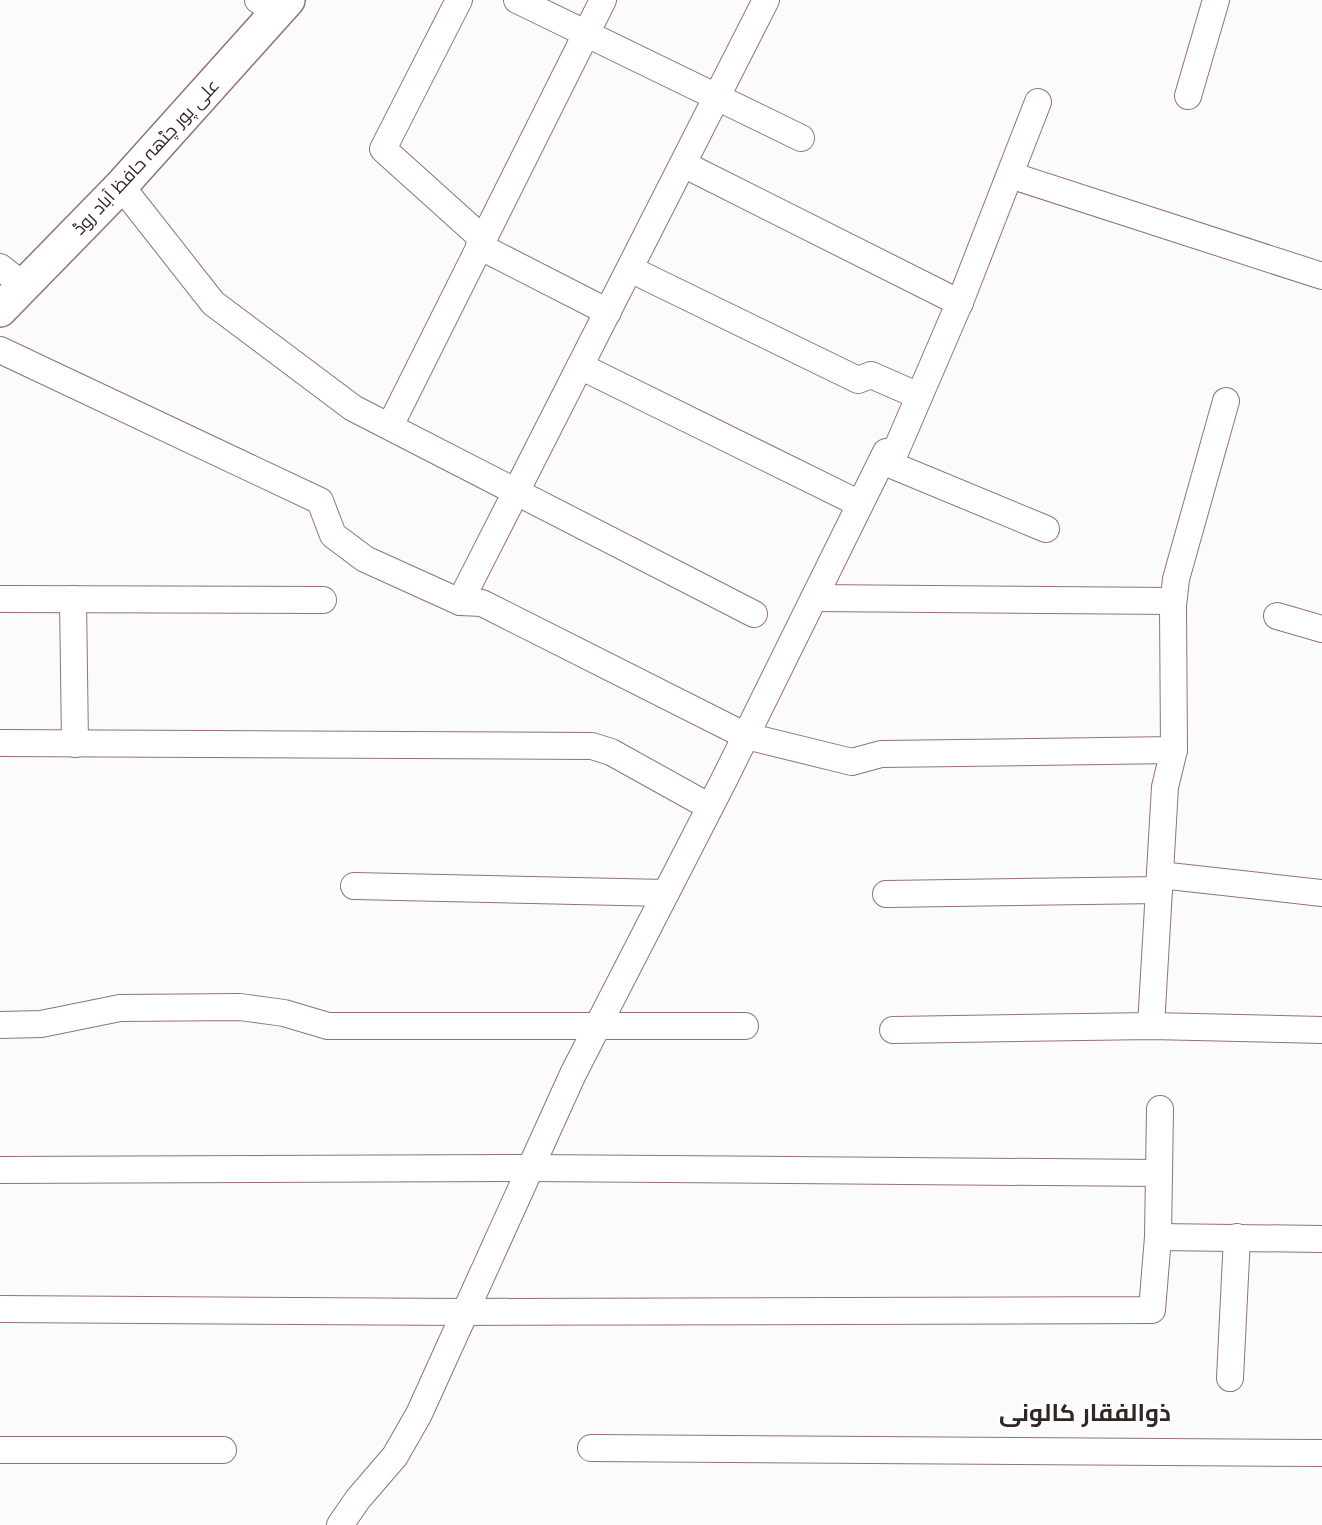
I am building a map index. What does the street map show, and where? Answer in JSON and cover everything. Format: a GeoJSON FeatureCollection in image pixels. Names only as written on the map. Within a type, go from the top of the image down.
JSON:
{"type":"FeatureCollection","features":[{"type":"Feature","properties":{"kind":"main road","name":"علی پور چٹھہ حافظ آباد روڈ"},"geometry":{"type":"LineString","coordinates":[[0,310],[12,276],[121,186],[275,4]]}},
{"type":"Feature","properties":{"kind":"street"},"geometry":{"type":"LineString","coordinates":[[459,0],[383,149],[481,242],[608,312]]}},
{"type":"Feature","properties":{"kind":"street"},"geometry":{"type":"LineString","coordinates":[[517,0],[801,138]]}},
{"type":"Feature","properties":{"kind":"street"},"geometry":{"type":"LineString","coordinates":[[390,426],[603,0]]}},
{"type":"Feature","properties":{"kind":"street"},"geometry":{"type":"LineString","coordinates":[[460,602],[766,0]]}},
{"type":"Feature","properties":{"kind":"street"},"geometry":{"type":"LineString","coordinates":[[1188,96],[1216,0]]}},
{"type":"Feature","properties":{"kind":"street"},"geometry":{"type":"LineString","coordinates":[[340,1525],[358,1498],[400,1448],[419,1414],[573,1074],[711,807],[886,452],[894,455],[960,303],[1038,102]]}},
{"type":"Feature","properties":{"kind":"street"},"geometry":{"type":"LineString","coordinates":[[683,164],[960,303]]}},
{"type":"Feature","properties":{"kind":"street"},"geometry":{"type":"LineString","coordinates":[[1010,175],[1322,276]]}},
{"type":"Feature","properties":{"kind":"street"},"geometry":{"type":"LineString","coordinates":[[121,186],[213,303],[353,408],[754,614]]}},
{"type":"Feature","properties":{"kind":"street"},"geometry":{"type":"LineString","coordinates":[[630,269],[858,380],[871,375],[920,396]]}},
{"type":"Feature","properties":{"kind":"street"},"geometry":{"type":"LineString","coordinates":[[0,350],[320,501],[333,534],[365,559],[460,602],[482,603],[746,736],[852,762],[881,753],[1174,750]]}},
{"type":"Feature","properties":{"kind":"street"},"geometry":{"type":"LineString","coordinates":[[580,366],[860,504]]}},
{"type":"Feature","properties":{"kind":"street"},"geometry":{"type":"LineString","coordinates":[[1151,1026],[1165,787],[1174,750],[1173,601],[1176,579],[1226,401]]}},
{"type":"Feature","properties":{"kind":"street"},"geometry":{"type":"LineString","coordinates":[[882,461],[1046,529]]}},
{"type":"Feature","properties":{"kind":"street"},"geometry":{"type":"LineString","coordinates":[[814,598],[1173,601]]}},
{"type":"Feature","properties":{"kind":"street"},"geometry":{"type":"LineString","coordinates":[[0,599],[322,600]]}},
{"type":"Feature","properties":{"kind":"street"},"geometry":{"type":"LineString","coordinates":[[73,599],[75,744]]}},
{"type":"Feature","properties":{"kind":"street"},"geometry":{"type":"LineString","coordinates":[[1277,616],[1322,629]]}},
{"type":"Feature","properties":{"kind":"street"},"geometry":{"type":"LineString","coordinates":[[0,743],[592,746],[610,752],[711,807]]}},
{"type":"Feature","properties":{"kind":"street"},"geometry":{"type":"LineString","coordinates":[[886,894],[1160,882],[1322,893]]}},
{"type":"Feature","properties":{"kind":"street"},"geometry":{"type":"LineString","coordinates":[[354,886],[666,893]]}},
{"type":"Feature","properties":{"kind":"street"},"geometry":{"type":"LineString","coordinates":[[0,1025],[41,1024],[120,1008],[240,1007],[284,1013],[328,1026],[745,1026]]}},
{"type":"Feature","properties":{"kind":"street"},"geometry":{"type":"LineString","coordinates":[[893,1030],[1151,1026],[1322,1030]]}},
{"type":"Feature","properties":{"kind":"street"},"geometry":{"type":"LineString","coordinates":[[0,1309],[465,1312],[1152,1310],[1158,1237],[1160,1109]]}},
{"type":"Feature","properties":{"kind":"street"},"geometry":{"type":"LineString","coordinates":[[0,1170],[530,1168],[1159,1173]]}},
{"type":"Feature","properties":{"kind":"street"},"geometry":{"type":"LineString","coordinates":[[1158,1237],[1322,1239]]}},
{"type":"Feature","properties":{"kind":"street"},"geometry":{"type":"LineString","coordinates":[[1230,1378],[1237,1237]]}},
{"type":"Feature","properties":{"kind":"street"},"geometry":{"type":"LineString","coordinates":[[591,1448],[1322,1453]]}},
{"type":"Feature","properties":{"kind":"street"},"geometry":{"type":"LineString","coordinates":[[0,1450],[223,1450]]}},
{"type":"Feature","properties":{"kind":"district","name":"ذوالفقار کالونی"},"geometry":{"type":"Point","coordinates":[1085,1413]}}]}
